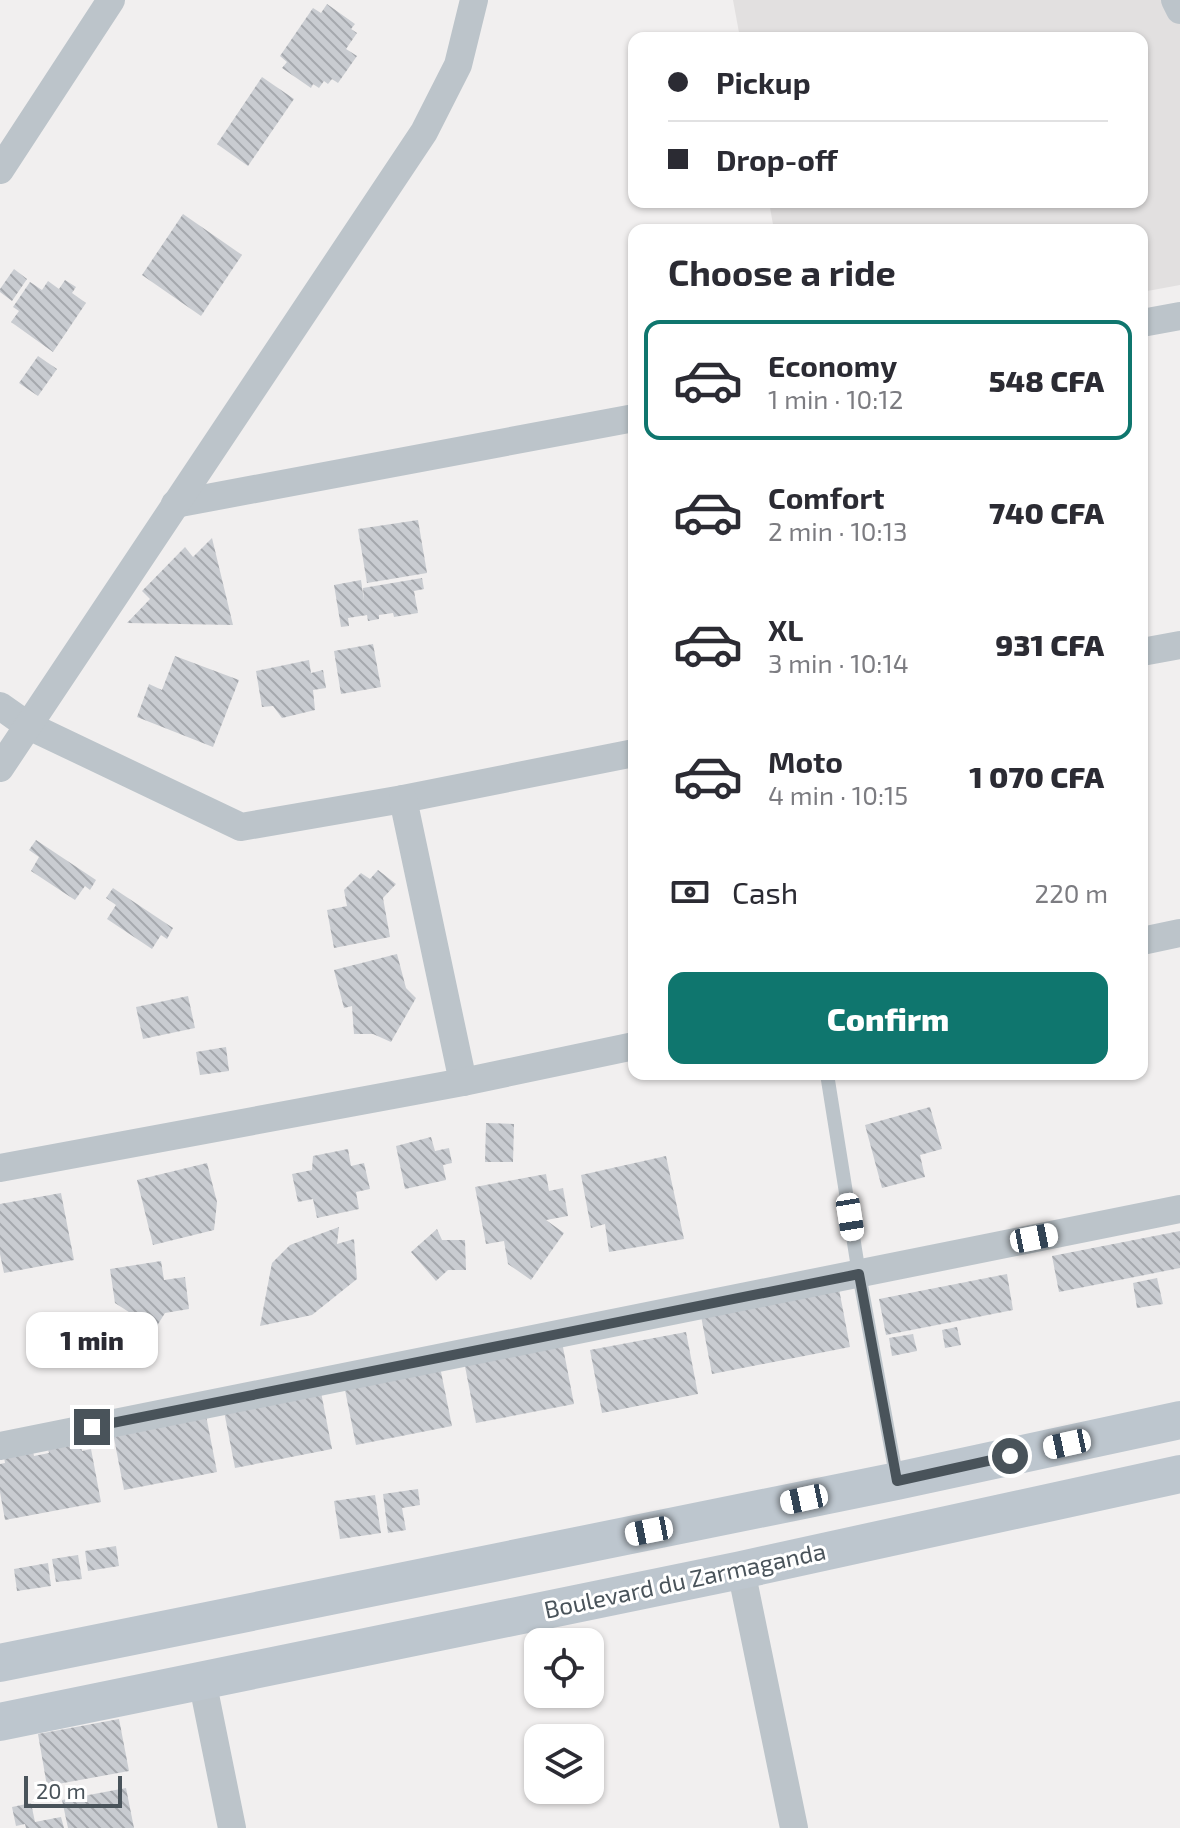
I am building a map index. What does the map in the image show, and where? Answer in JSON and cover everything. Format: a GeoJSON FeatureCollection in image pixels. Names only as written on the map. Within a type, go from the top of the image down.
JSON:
{"type":"FeatureCollection","features":[{"type":"Feature","properties":{"kind":"main road"},"geometry":{"type":"LineString","coordinates":[[0,1663],[897,1481],[1180,1420]]}},
{"type":"Feature","properties":{"kind":"main road","name":"Boulevard du Zarmaganda"},"geometry":{"type":"LineString","coordinates":[[0,1722],[741,1570],[1180,1474]]}},
{"type":"Feature","properties":{"kind":"street"},"geometry":{"type":"LineString","coordinates":[[0,170],[12,132],[111,0]]}},
{"type":"Feature","properties":{"kind":"street"},"geometry":{"type":"LineString","coordinates":[[0,768],[424,132],[458,65],[474,0]]}},
{"type":"Feature","properties":{"kind":"street"},"geometry":{"type":"LineString","coordinates":[[1175,0],[1180,10]]}},
{"type":"Feature","properties":{"kind":"street"},"geometry":{"type":"LineString","coordinates":[[1148,322],[1180,316]]}},
{"type":"Feature","properties":{"kind":"street"},"geometry":{"type":"LineString","coordinates":[[175,504],[628,419]]}},
{"type":"Feature","properties":{"kind":"street"},"geometry":{"type":"LineString","coordinates":[[1148,651],[1180,645]]}},
{"type":"Feature","properties":{"kind":"street"},"geometry":{"type":"LineString","coordinates":[[0,706],[27,725],[241,827],[403,799],[628,754]]}},
{"type":"Feature","properties":{"kind":"street"},"geometry":{"type":"LineString","coordinates":[[403,799],[463,1082]]}},
{"type":"Feature","properties":{"kind":"street"},"geometry":{"type":"LineString","coordinates":[[1148,940],[1180,933]]}},
{"type":"Feature","properties":{"kind":"street"},"geometry":{"type":"LineString","coordinates":[[0,1168],[463,1082],[628,1047]]}},
{"type":"Feature","properties":{"kind":"street"},"geometry":{"type":"LineString","coordinates":[[0,1446],[1180,1209]]}},
{"type":"Feature","properties":{"kind":"street"},"geometry":{"type":"LineString","coordinates":[[741,1570],[794,1828]]}},
{"type":"Feature","properties":{"kind":"street"},"geometry":{"type":"LineString","coordinates":[[202,1680],[232,1828]]}},
{"type":"Feature","properties":{"kind":"lane"},"geometry":{"type":"LineString","coordinates":[[828,1080],[897,1481]]}},
{"type":"Feature","properties":{"kind":"shaded area"},"geometry":{"type":"Polygon","coordinates":[[[733,0],[1180,0],[1180,285],[1148,291],[1148,224],[773,224],[770,208],[1148,208],[1148,32],[739,32],[733,0]]]}},
{"type":"Feature","properties":{"kind":"building"},"geometry":{"type":"Polygon","coordinates":[[[327,4],[355,24],[351,29],[357,33],[346,49],[357,56],[338,83],[332,79],[328,84],[324,81],[319,88],[313,84],[311,88],[282,68],[287,62],[280,56],[313,8],[321,13],[327,4]]]}},
{"type":"Feature","properties":{"kind":"building"},"geometry":{"type":"Polygon","coordinates":[[[262,77],[294,99],[248,166],[217,144],[262,77]]]}},
{"type":"Feature","properties":{"kind":"building"},"geometry":{"type":"Polygon","coordinates":[[[183,214],[242,255],[201,316],[142,275],[183,214]]]}},
{"type":"Feature","properties":{"kind":"building"},"geometry":{"type":"Polygon","coordinates":[[[14,269],[27,279],[12,301],[0,289],[14,269]]]}},
{"type":"Feature","properties":{"kind":"building"},"geometry":{"type":"Polygon","coordinates":[[[65,280],[76,287],[72,293],[86,303],[53,352],[11,322],[19,311],[13,307],[30,282],[42,290],[48,281],[59,289],[65,280]]]}},
{"type":"Feature","properties":{"kind":"building"},"geometry":{"type":"Polygon","coordinates":[[[38,356],[57,369],[38,396],[19,383],[38,356]]]}},
{"type":"Feature","properties":{"kind":"building"},"geometry":{"type":"Polygon","coordinates":[[[418,520],[427,573],[367,583],[358,529],[418,520]]]}},
{"type":"Feature","properties":{"kind":"building"},"geometry":{"type":"Polygon","coordinates":[[[212,538],[233,625],[127,623],[150,599],[142,591],[185,547],[193,557],[212,538]]]}},
{"type":"Feature","properties":{"kind":"building"},"geometry":{"type":"Polygon","coordinates":[[[422,578],[424,589],[414,591],[418,613],[394,617],[393,613],[379,615],[379,619],[368,621],[367,615],[348,618],[349,626],[341,627],[334,585],[361,580],[364,601],[363,588],[422,578]]]}},
{"type":"Feature","properties":{"kind":"building"},"geometry":{"type":"Polygon","coordinates":[[[373,644],[381,687],[341,694],[334,651],[373,644]]]}},
{"type":"Feature","properties":{"kind":"building"},"geometry":{"type":"Polygon","coordinates":[[[175,656],[239,680],[213,747],[137,717],[149,684],[162,690],[175,656]]]}},
{"type":"Feature","properties":{"kind":"building"},"geometry":{"type":"Polygon","coordinates":[[[309,660],[311,673],[323,670],[326,688],[313,690],[315,710],[282,718],[273,706],[262,707],[256,671],[309,660]]]}},
{"type":"Feature","properties":{"kind":"building"},"geometry":{"type":"Polygon","coordinates":[[[36,840],[96,880],[90,890],[85,886],[75,900],[31,871],[39,857],[29,850],[36,840]]]}},
{"type":"Feature","properties":{"kind":"building"},"geometry":{"type":"Polygon","coordinates":[[[378,870],[396,884],[383,898],[390,937],[334,948],[327,910],[347,906],[344,890],[361,873],[370,879],[378,870]]]}},
{"type":"Feature","properties":{"kind":"building"},"geometry":{"type":"Polygon","coordinates":[[[113,888],[173,928],[167,939],[161,935],[152,949],[107,919],[116,905],[106,898],[113,888]]]}},
{"type":"Feature","properties":{"kind":"building"},"geometry":{"type":"Polygon","coordinates":[[[397,954],[406,988],[416,998],[391,1042],[373,1034],[354,1034],[352,1006],[344,1008],[334,970],[397,954]]]}},
{"type":"Feature","properties":{"kind":"building"},"geometry":{"type":"Polygon","coordinates":[[[188,996],[195,1028],[143,1039],[136,1007],[188,996]]]}},
{"type":"Feature","properties":{"kind":"building"},"geometry":{"type":"Polygon","coordinates":[[[226,1047],[229,1071],[200,1075],[196,1052],[226,1047]]]}},
{"type":"Feature","properties":{"kind":"building"},"geometry":{"type":"Polygon","coordinates":[[[930,1107],[942,1149],[920,1155],[925,1177],[882,1188],[865,1125],[930,1107]]]}},
{"type":"Feature","properties":{"kind":"building"},"geometry":{"type":"Polygon","coordinates":[[[486,1123],[514,1124],[513,1162],[485,1162],[486,1123]]]}},
{"type":"Feature","properties":{"kind":"building"},"geometry":{"type":"Polygon","coordinates":[[[431,1137],[435,1151],[449,1148],[452,1163],[443,1165],[446,1180],[405,1189],[396,1146],[431,1137]]]}},
{"type":"Feature","properties":{"kind":"building"},"geometry":{"type":"Polygon","coordinates":[[[348,1149],[351,1166],[364,1163],[370,1189],[356,1192],[359,1209],[317,1218],[313,1199],[298,1202],[292,1174],[312,1170],[313,1156],[348,1149]]]}},
{"type":"Feature","properties":{"kind":"building"},"geometry":{"type":"Polygon","coordinates":[[[666,1156],[684,1239],[609,1252],[605,1224],[591,1228],[581,1175],[666,1156]]]}},
{"type":"Feature","properties":{"kind":"building"},"geometry":{"type":"Polygon","coordinates":[[[207,1163],[217,1202],[214,1230],[153,1245],[137,1180],[207,1163]]]}},
{"type":"Feature","properties":{"kind":"building"},"geometry":{"type":"Polygon","coordinates":[[[546,1174],[549,1191],[563,1188],[568,1216],[546,1220],[564,1233],[531,1280],[508,1264],[504,1241],[486,1244],[475,1187],[546,1174]]]}},
{"type":"Feature","properties":{"kind":"building"},"geometry":{"type":"Polygon","coordinates":[[[61,1193],[74,1260],[4,1273],[0,1254],[0,1204],[61,1193]]]}},
{"type":"Feature","properties":{"kind":"building"},"geometry":{"type":"Polygon","coordinates":[[[339,1227],[337,1244],[354,1239],[357,1279],[312,1315],[260,1326],[272,1263],[290,1245],[339,1227]]]}},
{"type":"Feature","properties":{"kind":"building"},"geometry":{"type":"Polygon","coordinates":[[[437,1229],[442,1240],[465,1240],[466,1270],[448,1270],[436,1281],[411,1252],[437,1229]]]}},
{"type":"Feature","properties":{"kind":"building"},"geometry":{"type":"Polygon","coordinates":[[[1180,1231],[1180,1268],[1059,1292],[1052,1256],[1180,1231]]]}},
{"type":"Feature","properties":{"kind":"building"},"geometry":{"type":"Polygon","coordinates":[[[161,1261],[164,1280],[185,1277],[189,1309],[165,1313],[155,1329],[115,1303],[110,1269],[161,1261]]]}},
{"type":"Feature","properties":{"kind":"building"},"geometry":{"type":"Polygon","coordinates":[[[1007,1274],[1013,1310],[886,1335],[879,1299],[1007,1274]]]}},
{"type":"Feature","properties":{"kind":"building"},"geometry":{"type":"Polygon","coordinates":[[[1157,1278],[1163,1304],[1137,1308],[1133,1283],[1157,1278]]]}},
{"type":"Feature","properties":{"kind":"building"},"geometry":{"type":"Polygon","coordinates":[[[839,1289],[850,1347],[712,1374],[701,1316],[839,1289]]]}},
{"type":"Feature","properties":{"kind":"building"},"geometry":{"type":"Polygon","coordinates":[[[957,1327],[961,1345],[945,1348],[942,1330],[957,1327]]]}},
{"type":"Feature","properties":{"kind":"building"},"geometry":{"type":"Polygon","coordinates":[[[686,1332],[698,1394],[602,1413],[590,1350],[686,1332]]]}},
{"type":"Feature","properties":{"kind":"building"},"geometry":{"type":"Polygon","coordinates":[[[913,1334],[917,1351],[892,1356],[889,1338],[913,1334]]]}},
{"type":"Feature","properties":{"kind":"building"},"geometry":{"type":"Polygon","coordinates":[[[561,1337],[574,1404],[476,1423],[463,1356],[561,1337]]]}},
{"type":"Feature","properties":{"kind":"building"},"geometry":{"type":"Polygon","coordinates":[[[440,1367],[452,1426],[356,1445],[344,1385],[440,1367]]]}},
{"type":"Feature","properties":{"kind":"building"},"geometry":{"type":"Polygon","coordinates":[[[320,1387],[332,1449],[235,1468],[223,1406],[320,1387]]]}},
{"type":"Feature","properties":{"kind":"building"},"geometry":{"type":"Polygon","coordinates":[[[205,1410],[217,1472],[124,1490],[112,1428],[205,1410]]]}},
{"type":"Feature","properties":{"kind":"building"},"geometry":{"type":"Polygon","coordinates":[[[80,1442],[82,1451],[91,1449],[101,1502],[5,1520],[0,1492],[0,1464],[5,1463],[4,1457],[33,1451],[34,1456],[49,1453],[48,1448],[80,1442]]]}},
{"type":"Feature","properties":{"kind":"building"},"geometry":{"type":"Polygon","coordinates":[[[418,1489],[420,1505],[402,1508],[406,1530],[388,1533],[383,1494],[418,1489]]]}},
{"type":"Feature","properties":{"kind":"building"},"geometry":{"type":"Polygon","coordinates":[[[375,1495],[381,1533],[340,1539],[334,1501],[375,1495]]]}},
{"type":"Feature","properties":{"kind":"building"},"geometry":{"type":"Polygon","coordinates":[[[116,1546],[119,1566],[88,1571],[85,1551],[116,1546]]]}},
{"type":"Feature","properties":{"kind":"building"},"geometry":{"type":"Polygon","coordinates":[[[78,1555],[82,1579],[56,1582],[52,1559],[78,1555]]]}},
{"type":"Feature","properties":{"kind":"building"},"geometry":{"type":"Polygon","coordinates":[[[48,1563],[51,1586],[17,1591],[14,1569],[48,1563]]]}},
{"type":"Feature","properties":{"kind":"building"},"geometry":{"type":"Polygon","coordinates":[[[119,1719],[129,1771],[47,1786],[38,1734],[119,1719]]]}},
{"type":"Feature","properties":{"kind":"building"},"geometry":{"type":"Polygon","coordinates":[[[126,1788],[134,1828],[68,1828],[62,1800],[126,1788]]]}},
{"type":"Feature","properties":{"kind":"building"},"geometry":{"type":"Polygon","coordinates":[[[31,1803],[35,1822],[61,1817],[64,1828],[16,1826],[12,1807],[31,1803]]]}},
{"type":"Feature","properties":{"kind":"route"},"geometry":{"type":"LineString","coordinates":[[92,1427],[859,1274],[897,1481],[1010,1456]]}}]}
